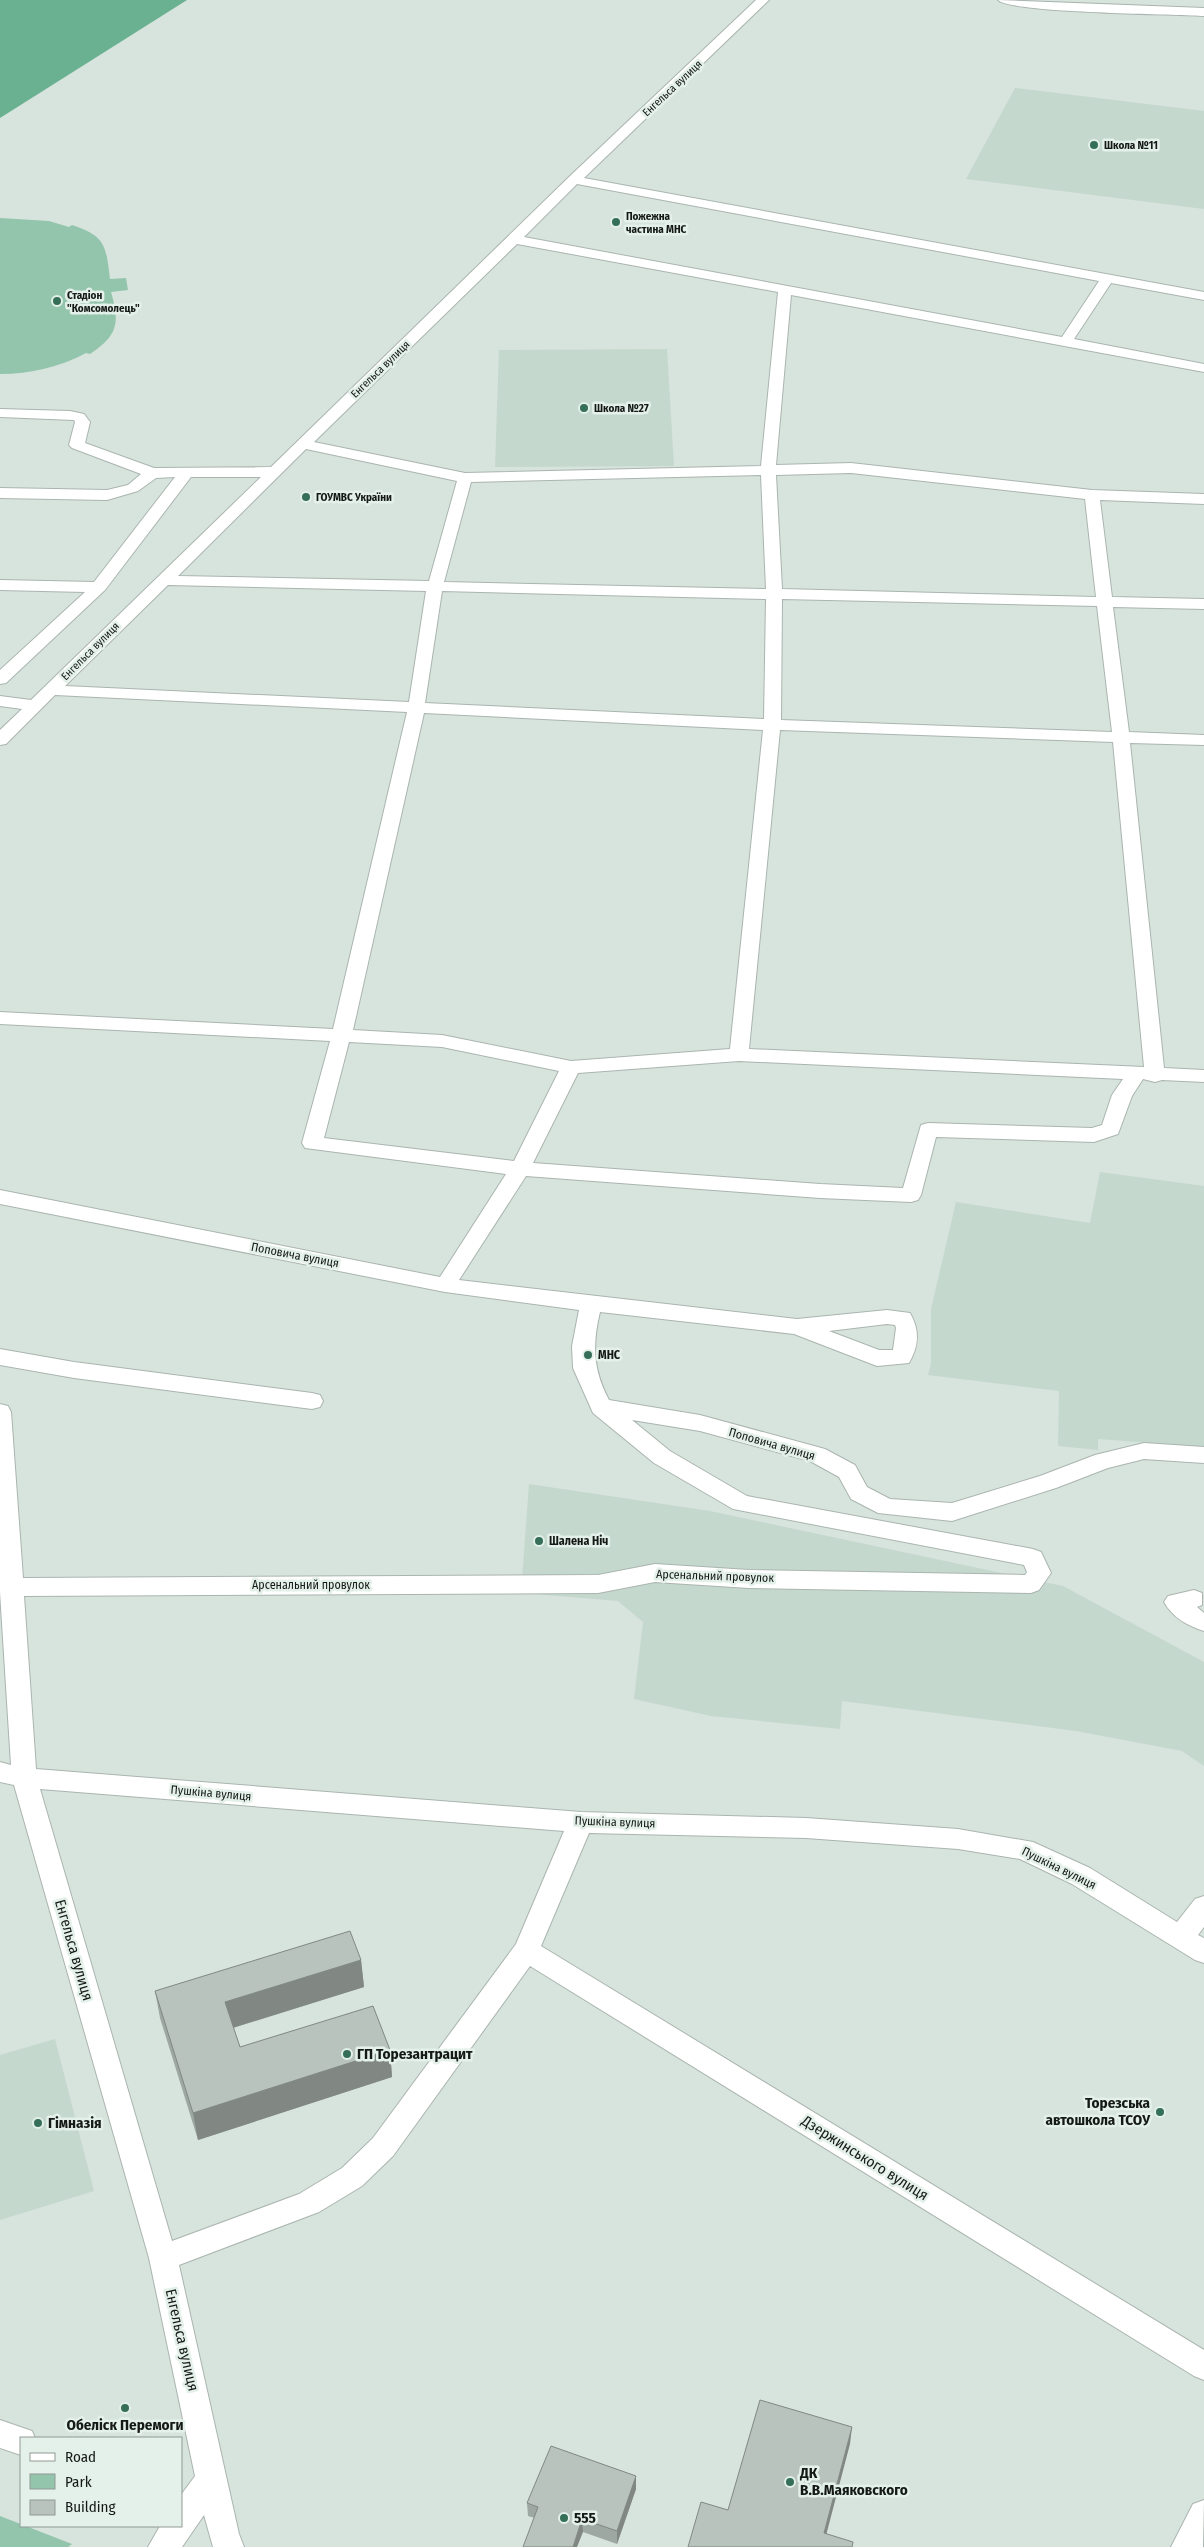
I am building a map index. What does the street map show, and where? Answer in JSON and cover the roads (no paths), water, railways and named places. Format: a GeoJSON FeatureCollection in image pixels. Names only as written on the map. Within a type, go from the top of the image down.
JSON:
{"type":"FeatureCollection","features":[{"type":"Feature","properties":{"kind":"street","name":"Енгельса вулиця"},"geometry":{"type":"LineString","coordinates":[[0,740],[574,180],[763,0]]}},
{"type":"Feature","properties":{"kind":"street"},"geometry":{"type":"LineString","coordinates":[[1004,0],[1036,5],[1204,12]]}},
{"type":"Feature","properties":{"kind":"street"},"geometry":{"type":"LineString","coordinates":[[574,180],[1204,296]]}},
{"type":"Feature","properties":{"kind":"street"},"geometry":{"type":"LineString","coordinates":[[514,239],[1204,368]]}},
{"type":"Feature","properties":{"kind":"street"},"geometry":{"type":"LineString","coordinates":[[1066,341],[1108,278]]}},
{"type":"Feature","properties":{"kind":"street"},"geometry":{"type":"LineString","coordinates":[[740,1055],[772,725],[774,592],[768,470],[785,289]]}},
{"type":"Feature","properties":{"kind":"street"},"geometry":{"type":"LineString","coordinates":[[0,413],[70,415],[79,417],[83,422],[77,445],[93,452],[114,457],[152,474],[274,472]]}},
{"type":"Feature","properties":{"kind":"street"},"geometry":{"type":"LineString","coordinates":[[302,444],[465,478],[851,468],[1092,495],[1204,499]]}},
{"type":"Feature","properties":{"kind":"street"},"geometry":{"type":"LineString","coordinates":[[0,678],[99,587],[186,473]]}},
{"type":"Feature","properties":{"kind":"street"},"geometry":{"type":"LineString","coordinates":[[0,493],[107,495],[133,488],[152,474]]}},
{"type":"Feature","properties":{"kind":"street"},"geometry":{"type":"LineString","coordinates":[[465,478],[435,586],[416,709],[342,1034],[312,1143],[520,1168],[820,1191],[911,1195],[928,1130],[1094,1135],[1111,1129],[1122,1095],[1145,1075]]}},
{"type":"Feature","properties":{"kind":"street"},"geometry":{"type":"LineString","coordinates":[[1092,495],[1122,738],[1145,1075]]}},
{"type":"Feature","properties":{"kind":"street"},"geometry":{"type":"LineString","coordinates":[[162,580],[774,592],[1204,604]]}},
{"type":"Feature","properties":{"kind":"street"},"geometry":{"type":"LineString","coordinates":[[0,585],[99,587]]}},
{"type":"Feature","properties":{"kind":"street"},"geometry":{"type":"LineString","coordinates":[[51,690],[772,725],[1204,740]]}},
{"type":"Feature","properties":{"kind":"street"},"geometry":{"type":"LineString","coordinates":[[0,701],[34,706]]}},
{"type":"Feature","properties":{"kind":"street"},"geometry":{"type":"LineString","coordinates":[[0,1018],[342,1034],[442,1041],[571,1068],[740,1055],[1145,1075],[1204,1076]]}},
{"type":"Feature","properties":{"kind":"street"},"geometry":{"type":"LineString","coordinates":[[445,1285],[520,1168],[571,1068]]}},
{"type":"Feature","properties":{"kind":"street","name":"Поповича вулиця"},"geometry":{"type":"LineString","coordinates":[[0,1197],[445,1285],[797,1327]]}},
{"type":"Feature","properties":{"kind":"street"},"geometry":{"type":"LineString","coordinates":[[592,1304],[581,1348],[587,1382],[601,1407]]}},
{"type":"Feature","properties":{"kind":"street"},"geometry":{"type":"LineString","coordinates":[[0,1357],[74,1370],[312,1401]]}},
{"type":"Feature","properties":{"kind":"street","name":"Поповича вулиця"},"geometry":{"type":"LineString","coordinates":[[601,1407],[700,1423],[817,1455],[847,1471],[859,1493],[886,1507],[952,1512],[1048,1482],[1103,1460],[1144,1451],[1204,1455]]}},
{"type":"Feature","properties":{"kind":"street","name":"Арсенальний провулок"},"geometry":{"type":"LineString","coordinates":[[12,1587],[598,1584],[655,1573],[749,1579],[1031,1584],[1039,1574],[1033,1558],[741,1503],[662,1457],[601,1407]]}},
{"type":"Feature","properties":{"kind":"street","name":"Енгельса вулиця"},"geometry":{"type":"LineString","coordinates":[[0,1412],[12,1587],[12,1775],[163,2258],[224,2537],[229,2547]]}},
{"type":"Feature","properties":{"kind":"street"},"geometry":{"type":"LineString","coordinates":[[1194,1599],[1176,1602],[1195,1619],[1204,1622]]}},
{"type":"Feature","properties":{"kind":"street","name":"Пушкіна вулиця"},"geometry":{"type":"LineString","coordinates":[[12,1775],[580,1822],[806,1828],[958,1839],[1024,1849],[1081,1876],[1204,1952]]}},
{"type":"Feature","properties":{"kind":"street"},"geometry":{"type":"LineString","coordinates":[[163,2258],[309,2203],[352,2177],[382,2147],[526,1950],[580,1822]]}},
{"type":"Feature","properties":{"kind":"street"},"geometry":{"type":"LineString","coordinates":[[1181,1937],[1204,1907]]}},
{"type":"Feature","properties":{"kind":"street","name":"Дзержинського вулиця"},"geometry":{"type":"LineString","coordinates":[[526,1950],[1204,2366]]}},
{"type":"Feature","properties":{"kind":"street"},"geometry":{"type":"LineString","coordinates":[[0,2434],[20,2441]]}},
{"type":"Feature","properties":{"kind":"street"},"geometry":{"type":"LineString","coordinates":[[182,2520],[212,2478]]}},
{"type":"Feature","properties":{"kind":"street"},"geometry":{"type":"LineString","coordinates":[[1186,2547],[1204,2515]]}},
{"type":"Feature","properties":{"kind":"street"},"geometry":{"type":"LineString","coordinates":[[158,2527],[161,2547]]}},
{"type":"Feature","properties":{"kind":"street"},"geometry":{"type":"LineString","coordinates":[[161,2547],[177,2527]]}},
{"type":"Feature","properties":{"kind":"place","name":"Школа №11"},"geometry":{"type":"Point","coordinates":[1094,145]}},
{"type":"Feature","properties":{"kind":"place","name":"Пожежна частина МНС"},"geometry":{"type":"Point","coordinates":[616,222]}},
{"type":"Feature","properties":{"kind":"place","name":"Стадіон \"Комсомолець\""},"geometry":{"type":"Point","coordinates":[57,301]}},
{"type":"Feature","properties":{"kind":"place","name":"Школа №27"},"geometry":{"type":"Point","coordinates":[584,408]}},
{"type":"Feature","properties":{"kind":"place","name":"ГОУМВС України"},"geometry":{"type":"Point","coordinates":[306,497]}},
{"type":"Feature","properties":{"kind":"place","name":"МНС"},"geometry":{"type":"Point","coordinates":[588,1355]}},
{"type":"Feature","properties":{"kind":"place","name":"Шалена Нiч"},"geometry":{"type":"Point","coordinates":[539,1541]}},
{"type":"Feature","properties":{"kind":"place","name":"ГП Торезантрацит"},"geometry":{"type":"Point","coordinates":[347,2054]}},
{"type":"Feature","properties":{"kind":"place","name":"Торезська автошкола ТСОУ"},"geometry":{"type":"Point","coordinates":[1160,2112]}},
{"type":"Feature","properties":{"kind":"place","name":"Гімназія"},"geometry":{"type":"Point","coordinates":[38,2123]}},
{"type":"Feature","properties":{"kind":"place","name":"Обеліск Перемоги"},"geometry":{"type":"Point","coordinates":[125,2408]}},
{"type":"Feature","properties":{"kind":"place","name":"ДК В.В.Маяковского"},"geometry":{"type":"Point","coordinates":[790,2482]}},
{"type":"Feature","properties":{"kind":"place","name":"555"},"geometry":{"type":"Point","coordinates":[564,2518]}}]}
